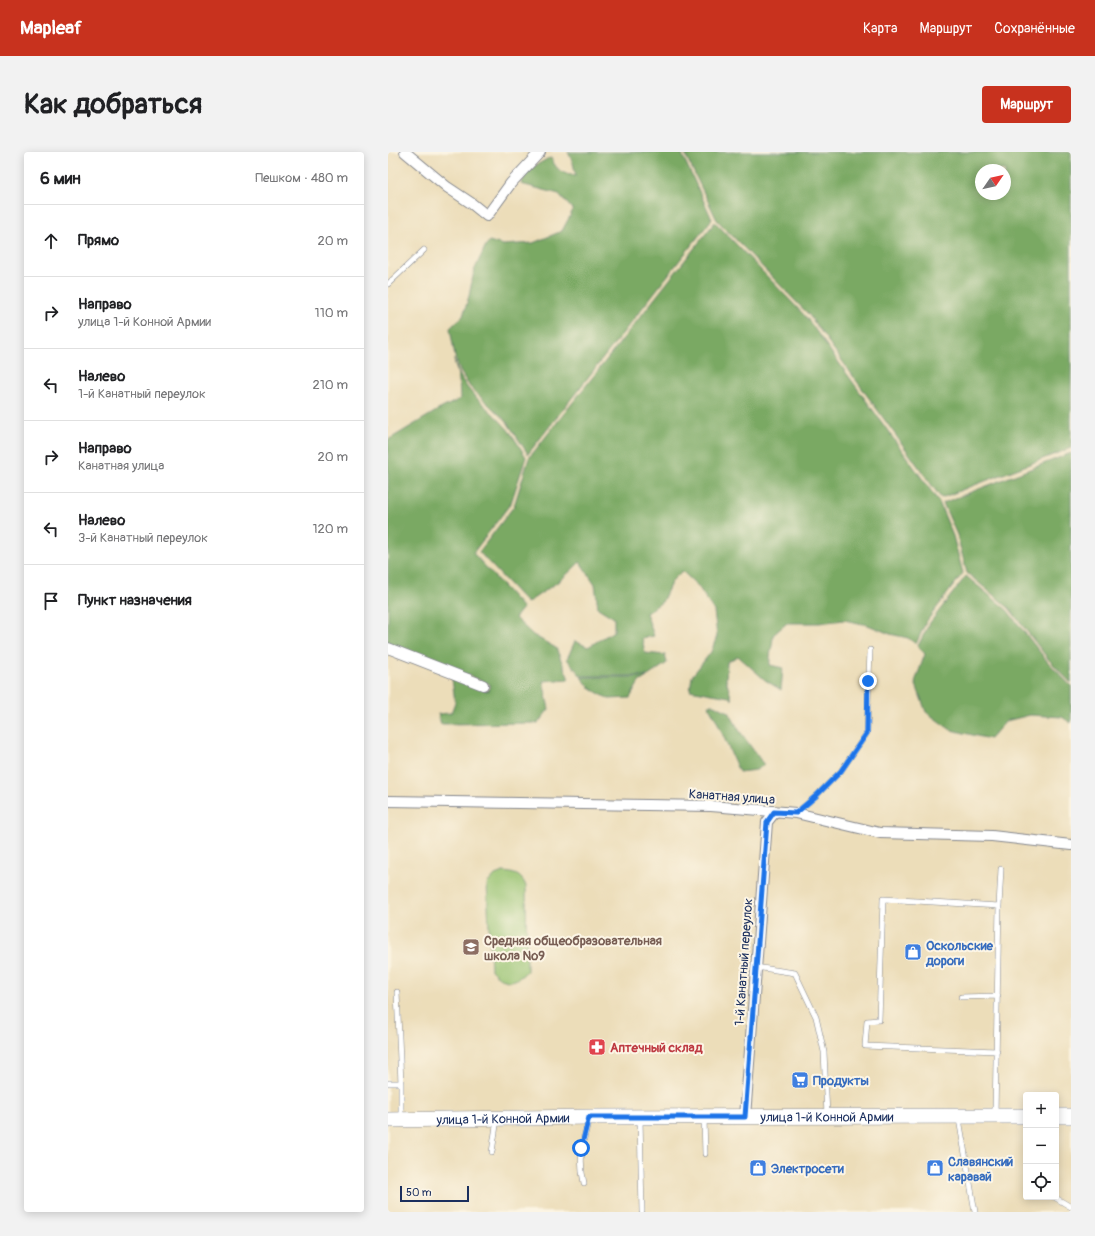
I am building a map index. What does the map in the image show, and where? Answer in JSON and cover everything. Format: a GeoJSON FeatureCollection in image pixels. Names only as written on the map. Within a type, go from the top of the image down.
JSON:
{"type":"FeatureCollection","features":[{"type":"Feature","properties":{"kind":"main road","name":"улица 1-й Конной Армии"},"geometry":{"type":"LineString","coordinates":[[394,1120],[589,1117],[1023,1116]]}},
{"type":"Feature","properties":{"kind":"main road"},"geometry":{"type":"LineString","coordinates":[[1059,1116],[1071,1116]]}},
{"type":"Feature","properties":{"kind":"street"},"geometry":{"type":"LineString","coordinates":[[405,152],[447,187],[487,216],[511,183],[540,152]]}},
{"type":"Feature","properties":{"kind":"street"},"geometry":{"type":"LineString","coordinates":[[388,648],[483,685]]}},
{"type":"Feature","properties":{"kind":"street","name":"Канатная улица"},"geometry":{"type":"LineString","coordinates":[[388,801],[711,806],[796,813],[880,833],[992,836],[1071,845]]}},
{"type":"Feature","properties":{"kind":"street","name":"1-й Канатный переулок"},"geometry":{"type":"LineString","coordinates":[[745,1117],[767,822],[774,812]]}},
{"type":"Feature","properties":{"kind":"lane"},"geometry":{"type":"LineString","coordinates":[[388,284],[424,250]]}},
{"type":"Feature","properties":{"kind":"lane"},"geometry":{"type":"LineString","coordinates":[[796,813],[816,796],[841,771],[867,733],[870,650]]}},
{"type":"Feature","properties":{"kind":"lane"},"geometry":{"type":"LineString","coordinates":[[995,1116],[999,906],[1002,869]]}},
{"type":"Feature","properties":{"kind":"lane"},"geometry":{"type":"LineString","coordinates":[[997,1051],[865,1046],[867,1021],[879,1020],[883,898],[999,906]]}},
{"type":"Feature","properties":{"kind":"lane"},"geometry":{"type":"LineString","coordinates":[[755,967],[795,973],[816,1017],[824,1052],[827,1116]]}},
{"type":"Feature","properties":{"kind":"lane"},"geometry":{"type":"LineString","coordinates":[[394,1120],[401,1083],[397,992]]}},
{"type":"Feature","properties":{"kind":"lane"},"geometry":{"type":"LineString","coordinates":[[961,997],[998,996]]}},
{"type":"Feature","properties":{"kind":"lane"},"geometry":{"type":"LineString","coordinates":[[388,1083],[401,1083]]}},
{"type":"Feature","properties":{"kind":"lane"},"geometry":{"type":"LineString","coordinates":[[958,1116],[975,1212]]}},
{"type":"Feature","properties":{"kind":"lane"},"geometry":{"type":"LineString","coordinates":[[584,1183],[581,1172],[581,1153],[589,1117]]}},
{"type":"Feature","properties":{"kind":"lane"},"geometry":{"type":"LineString","coordinates":[[640,1117],[642,1212]]}},
{"type":"Feature","properties":{"kind":"lane"},"geometry":{"type":"LineString","coordinates":[[704,1117],[705,1154]]}},
{"type":"Feature","properties":{"kind":"lane"},"geometry":{"type":"LineString","coordinates":[[492,1152],[497,1118]]}},
{"type":"Feature","properties":{"kind":"lane"},"geometry":{"type":"LineString","coordinates":[[1059,1200],[1071,1207]]}},
{"type":"Feature","properties":{"kind":"green space"},"geometry":{"type":"Polygon","coordinates":[[[568,152],[681,152],[712,219],[528,454],[507,422],[470,387],[460,371],[455,357],[450,328],[463,316],[474,271],[489,241],[503,245],[533,243],[562,231],[573,210],[559,194],[521,184],[528,170],[551,158],[558,169],[567,174],[576,176],[573,163],[568,152]]]}},
{"type":"Feature","properties":{"kind":"green space"},"geometry":{"type":"Polygon","coordinates":[[[684,152],[1071,152],[1071,448],[941,498],[809,315],[717,220],[684,152]]]}},
{"type":"Feature","properties":{"kind":"green space"},"geometry":{"type":"Polygon","coordinates":[[[715,222],[806,317],[939,502],[953,536],[963,573],[926,622],[916,644],[908,638],[890,634],[868,625],[844,620],[819,623],[787,623],[773,635],[770,657],[770,665],[783,668],[781,690],[765,680],[738,656],[727,662],[726,680],[732,700],[729,697],[690,690],[692,676],[711,652],[717,636],[714,611],[698,586],[682,571],[672,581],[662,602],[646,613],[654,636],[642,638],[645,653],[665,655],[667,663],[648,676],[581,676],[567,659],[575,641],[588,647],[614,631],[614,618],[598,608],[595,584],[580,562],[562,579],[527,603],[479,552],[514,506],[529,458],[715,222]]]}},
{"type":"Feature","properties":{"kind":"green space"},"geometry":{"type":"Polygon","coordinates":[[[454,359],[467,388],[506,428],[526,457],[511,503],[473,553],[523,608],[515,618],[533,635],[556,648],[569,679],[543,681],[549,709],[538,723],[441,724],[438,714],[451,713],[455,702],[452,679],[488,691],[490,684],[388,644],[388,440],[438,410],[460,399],[459,380],[454,359]]]}},
{"type":"Feature","properties":{"kind":"green space"},"geometry":{"type":"Polygon","coordinates":[[[1071,453],[1071,683],[1049,660],[1009,608],[967,573],[957,535],[943,503],[1071,453]]]}},
{"type":"Feature","properties":{"kind":"green space"},"geometry":{"type":"Polygon","coordinates":[[[966,576],[1007,610],[1047,661],[1071,686],[1071,723],[1062,717],[1030,715],[1006,721],[990,739],[951,730],[926,712],[915,682],[925,654],[918,646],[929,624],[966,576]]]}},
{"type":"Feature","properties":{"kind":"green space"},"geometry":{"type":"Polygon","coordinates":[[[581,677],[647,677],[639,682],[630,698],[609,699],[591,689],[581,677]]]}},
{"type":"Feature","properties":{"kind":"green space"},"geometry":{"type":"Polygon","coordinates":[[[708,705],[714,705],[729,712],[739,730],[764,765],[756,770],[739,772],[716,719],[708,705]]]}},
{"type":"Feature","properties":{"kind":"green space"},"geometry":{"type":"Polygon","coordinates":[[[503,872],[517,875],[522,879],[526,886],[527,971],[513,981],[501,978],[491,970],[487,884],[495,875],[503,872]]]}},
{"type":"Feature","properties":{"kind":"place","name":"Средняя общеобразовательная школа №9"},"geometry":{"type":"Point","coordinates":[471,947]}},
{"type":"Feature","properties":{"kind":"place","name":"Оскольские дороги"},"geometry":{"type":"Point","coordinates":[913,952]}},
{"type":"Feature","properties":{"kind":"place","name":"Аптечный склад"},"geometry":{"type":"Point","coordinates":[597,1047]}},
{"type":"Feature","properties":{"kind":"place","name":"Продукты"},"geometry":{"type":"Point","coordinates":[800,1080]}},
{"type":"Feature","properties":{"kind":"place","name":"Электросети"},"geometry":{"type":"Point","coordinates":[758,1168]}},
{"type":"Feature","properties":{"kind":"place","name":"Славянский каравай"},"geometry":{"type":"Point","coordinates":[935,1168]}},
{"type":"Feature","properties":{"kind":"route"},"geometry":{"type":"LineString","coordinates":[[581,1148],[589,1117],[745,1117],[767,822],[774,812],[796,813],[816,796],[841,771],[867,733],[868,681]]}}]}
